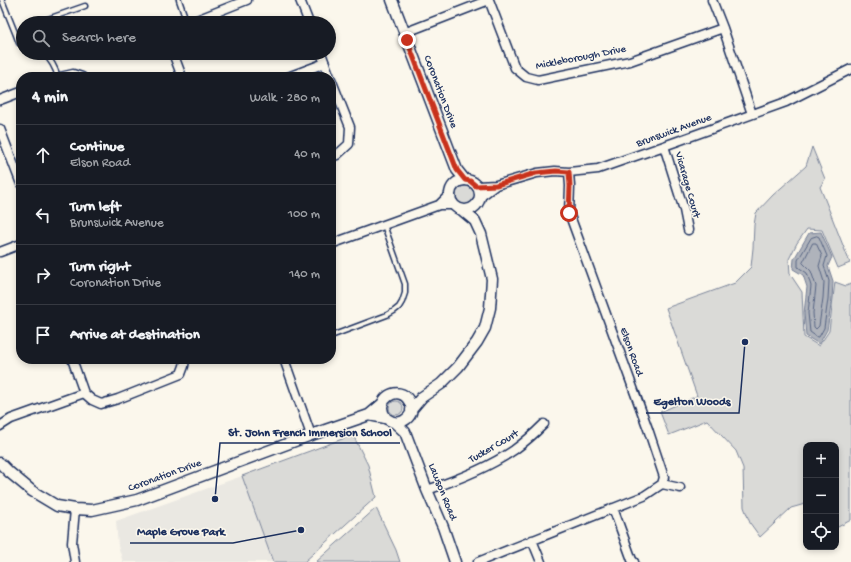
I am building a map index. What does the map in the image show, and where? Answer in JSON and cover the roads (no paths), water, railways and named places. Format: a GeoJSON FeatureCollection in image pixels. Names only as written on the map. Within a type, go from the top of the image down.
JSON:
{"type":"FeatureCollection","features":[{"type":"Feature","properties":{"kind":"street"},"geometry":{"type":"LineString","coordinates":[[206,16],[247,0]]}},
{"type":"Feature","properties":{"kind":"street"},"geometry":{"type":"LineString","coordinates":[[300,0],[306,16]]}},
{"type":"Feature","properties":{"kind":"street","name":"Coronation Drive"},"geometry":{"type":"LineString","coordinates":[[392,0],[457,170],[465,180]]}},
{"type":"Feature","properties":{"kind":"street"},"geometry":{"type":"LineString","coordinates":[[404,33],[489,0]]}},
{"type":"Feature","properties":{"kind":"street","name":"Mickleborough Drive"},"geometry":{"type":"LineString","coordinates":[[489,0],[515,68],[526,77],[538,80],[630,61],[723,28]]}},
{"type":"Feature","properties":{"kind":"street"},"geometry":{"type":"LineString","coordinates":[[712,0],[752,114]]}},
{"type":"Feature","properties":{"kind":"street"},"geometry":{"type":"LineString","coordinates":[[176,60],[180,72]]}},
{"type":"Feature","properties":{"kind":"street"},"geometry":{"type":"LineString","coordinates":[[324,60],[329,72]]}},
{"type":"Feature","properties":{"kind":"street"},"geometry":{"type":"LineString","coordinates":[[301,72],[325,63]]}},
{"type":"Feature","properties":{"kind":"street","name":"Brunswick Avenue"},"geometry":{"type":"LineString","coordinates":[[476,186],[496,185],[536,173],[598,169],[786,102],[851,69]]}},
{"type":"Feature","properties":{"kind":"street"},"geometry":{"type":"LineString","coordinates":[[336,91],[350,127],[349,144],[336,155]]}},
{"type":"Feature","properties":{"kind":"street"},"geometry":{"type":"LineString","coordinates":[[0,100],[16,94]]}},
{"type":"Feature","properties":{"kind":"street"},"geometry":{"type":"LineString","coordinates":[[0,129],[16,171]]}},
{"type":"Feature","properties":{"kind":"street","name":"Vicarage Court"},"geometry":{"type":"LineString","coordinates":[[664,146],[684,210],[688,230]]}},
{"type":"Feature","properties":{"kind":"street","name":"Coronation Drive"},"geometry":{"type":"LineString","coordinates":[[455,184],[457,170]]}},
{"type":"Feature","properties":{"kind":"street","name":"Elson Road"},"geometry":{"type":"LineString","coordinates":[[569,172],[569,213],[648,429],[664,478],[662,484]]}},
{"type":"Feature","properties":{"kind":"street"},"geometry":{"type":"LineString","coordinates":[[439,205],[450,194],[455,184],[465,180],[470,181],[476,186],[480,193],[475,221]]}},
{"type":"Feature","properties":{"kind":"street","name":"Brunswick Avenue"},"geometry":{"type":"LineString","coordinates":[[479,201],[496,185]]}},
{"type":"Feature","properties":{"kind":"street"},"geometry":{"type":"LineString","coordinates":[[450,194],[453,205],[459,210],[471,210],[479,201]]}},
{"type":"Feature","properties":{"kind":"street"},"geometry":{"type":"LineString","coordinates":[[336,242],[439,205],[453,205]]}},
{"type":"Feature","properties":{"kind":"street"},"geometry":{"type":"LineString","coordinates":[[405,432],[410,413],[410,402],[400,393],[392,394],[386,398],[382,404],[382,412],[390,420],[402,422],[410,413],[422,397],[441,384],[458,367],[478,342],[485,328],[490,308],[492,279],[481,234],[475,221],[463,210]]}},
{"type":"Feature","properties":{"kind":"street"},"geometry":{"type":"LineString","coordinates":[[0,252],[16,246]]}},
{"type":"Feature","properties":{"kind":"street"},"geometry":{"type":"LineString","coordinates":[[74,364],[84,393],[92,400],[101,404],[118,399],[181,374],[184,364]]}},
{"type":"Feature","properties":{"kind":"street"},"geometry":{"type":"LineString","coordinates":[[286,364],[311,435]]}},
{"type":"Feature","properties":{"kind":"street"},"geometry":{"type":"LineString","coordinates":[[0,426],[11,419],[84,393]]}},
{"type":"Feature","properties":{"kind":"street"},"geometry":{"type":"LineString","coordinates":[[406,397],[422,397]]}},
{"type":"Feature","properties":{"kind":"street","name":"Coronation Drive"},"geometry":{"type":"LineString","coordinates":[[2,468],[32,491],[57,506],[92,510],[137,500],[369,415],[382,404]]}},
{"type":"Feature","properties":{"kind":"street","name":"Coronation Drive"},"geometry":{"type":"LineString","coordinates":[[369,415],[390,420]]}},
{"type":"Feature","properties":{"kind":"street"},"geometry":{"type":"LineString","coordinates":[[0,420],[11,419]]}},
{"type":"Feature","properties":{"kind":"street","name":"Lawson Road"},"geometry":{"type":"LineString","coordinates":[[390,420],[405,432],[443,527],[455,562]]}},
{"type":"Feature","properties":{"kind":"street","name":"Tucker Court"},"geometry":{"type":"LineString","coordinates":[[427,490],[482,468],[513,450],[531,437],[544,424]]}},
{"type":"Feature","properties":{"kind":"street"},"geometry":{"type":"LineString","coordinates":[[478,562],[644,496],[662,484],[680,488]]}},
{"type":"Feature","properties":{"kind":"street"},"geometry":{"type":"LineString","coordinates":[[613,508],[634,562]]}},
{"type":"Feature","properties":{"kind":"street"},"geometry":{"type":"LineString","coordinates":[[75,509],[72,543],[75,562]]}},
{"type":"Feature","properties":{"kind":"street"},"geometry":{"type":"LineString","coordinates":[[532,540],[541,562]]}},
{"type":"Feature","properties":{"kind":"lane"},"geometry":{"type":"LineString","coordinates":[[2,0],[16,35]]}},
{"type":"Feature","properties":{"kind":"lane"},"geometry":{"type":"LineString","coordinates":[[179,0],[185,16]]}},
{"type":"Feature","properties":{"kind":"lane"},"geometry":{"type":"LineString","coordinates":[[56,16],[85,6]]}},
{"type":"Feature","properties":{"kind":"lane"},"geometry":{"type":"LineString","coordinates":[[50,60],[56,72]]}},
{"type":"Feature","properties":{"kind":"lane"},"geometry":{"type":"LineString","coordinates":[[336,334],[387,316],[402,302],[405,293],[405,284],[384,225]]}},
{"type":"Feature","properties":{"kind":"water"},"geometry":{"type":"Polygon","coordinates":[[[821,232],[832,257],[828,266],[833,281],[827,330],[819,344],[806,336],[804,313],[807,287],[803,275],[793,269],[794,259],[809,233],[821,232]]]}},
{"type":"Feature","properties":{"kind":"place","name":"Egelton Woods"},"geometry":{"type":"Point","coordinates":[745,342]}},
{"type":"Feature","properties":{"kind":"place","name":"St. John French Immersion School"},"geometry":{"type":"Point","coordinates":[215,499]}},
{"type":"Feature","properties":{"kind":"place","name":"Maple Grove Park"},"geometry":{"type":"Point","coordinates":[301,530]}}]}
